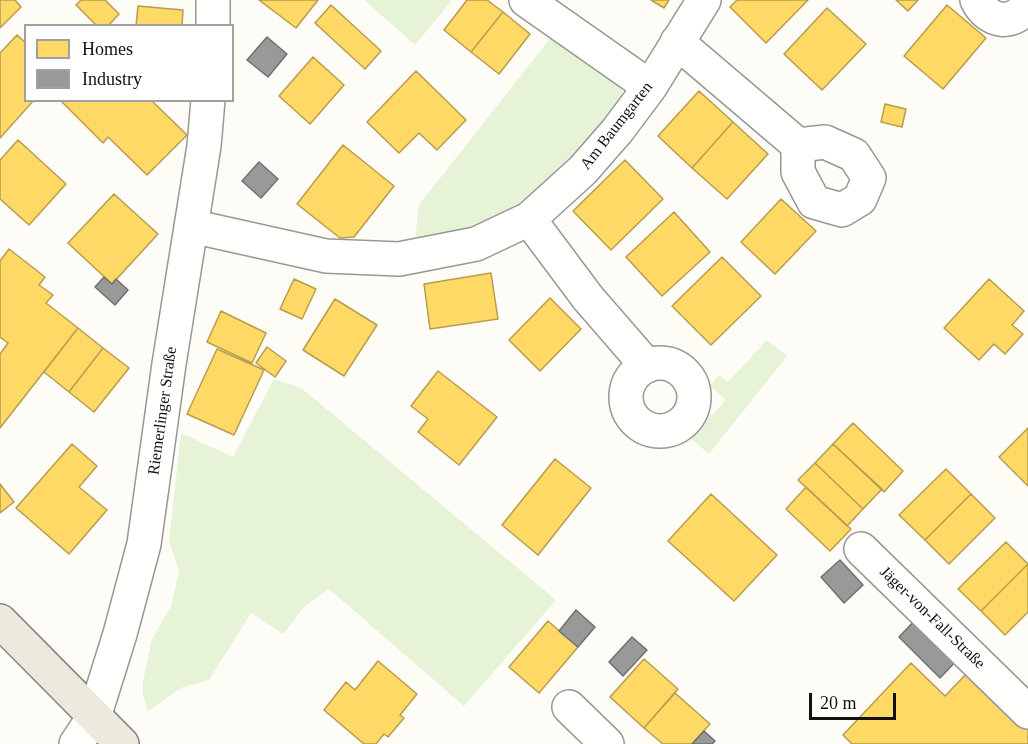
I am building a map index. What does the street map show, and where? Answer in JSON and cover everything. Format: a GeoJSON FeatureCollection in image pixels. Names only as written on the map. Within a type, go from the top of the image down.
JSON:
{"type":"FeatureCollection","features":[{"type":"Feature","properties":{"kind":"main road"},"geometry":{"type":"LineString","coordinates":[[0,621],[122,744]]}},
{"type":"Feature","properties":{"kind":"street"},"geometry":{"type":"LineString","coordinates":[[213,0],[213,24]]}},
{"type":"Feature","properties":{"kind":"street"},"geometry":{"type":"LineString","coordinates":[[526,0],[554,10],[650,87]]}},
{"type":"Feature","properties":{"kind":"street","name":"Am Baumgarten"},"geometry":{"type":"LineString","coordinates":[[191,226],[326,256],[399,259],[476,244],[529,219],[583,170],[617,131],[650,87],[704,0]]}},
{"type":"Feature","properties":{"kind":"street"},"geometry":{"type":"LineString","coordinates":[[977,0],[982,11],[995,19],[1009,19],[1024,11],[1028,4]]}},
{"type":"Feature","properties":{"kind":"street"},"geometry":{"type":"LineString","coordinates":[[677,42],[798,145]]}},
{"type":"Feature","properties":{"kind":"street","name":"Riemerlinger Straße"},"geometry":{"type":"LineString","coordinates":[[76,744],[94,717],[120,634],[144,544],[169,364],[204,146],[208,102]]}},
{"type":"Feature","properties":{"kind":"street"},"geometry":{"type":"LineString","coordinates":[[529,219],[588,298],[647,366]]}},
{"type":"Feature","properties":{"kind":"street","name":"Jäger-von-Fall-Straße"},"geometry":{"type":"LineString","coordinates":[[861,549],[1028,712]]}},
{"type":"Feature","properties":{"kind":"street"},"geometry":{"type":"LineString","coordinates":[[569,707],[607,744]]}},
{"type":"Feature","properties":{"kind":"green space"},"geometry":{"type":"Polygon","coordinates":[[[364,0],[452,0],[415,45],[364,0]]]}},
{"type":"Feature","properties":{"kind":"green space"},"geometry":{"type":"Polygon","coordinates":[[[552,36],[619,85],[626,100],[571,159],[524,202],[466,229],[415,240],[419,205],[552,36]]]}},
{"type":"Feature","properties":{"kind":"green space"},"geometry":{"type":"Polygon","coordinates":[[[767,340],[787,356],[709,454],[690,438],[726,400],[710,386],[719,375],[728,382],[767,340]]]}},
{"type":"Feature","properties":{"kind":"green space"},"geometry":{"type":"Polygon","coordinates":[[[274,379],[301,388],[556,600],[464,706],[329,589],[304,607],[283,634],[251,613],[209,680],[183,687],[148,711],[143,696],[143,681],[152,639],[171,606],[179,571],[169,541],[181,433],[233,457],[274,379]]]}},
{"type":"Feature","properties":{"kind":"building: Homes"},"geometry":{"type":"Polygon","coordinates":[[[0,0],[15,0],[21,7],[0,28],[0,0]]]}},
{"type":"Feature","properties":{"kind":"building: Homes"},"geometry":{"type":"Polygon","coordinates":[[[81,0],[105,0],[119,14],[110,24],[95,24],[76,5],[81,0]]]}},
{"type":"Feature","properties":{"kind":"building: Homes"},"geometry":{"type":"Polygon","coordinates":[[[259,0],[318,0],[296,28],[259,0]]]}},
{"type":"Feature","properties":{"kind":"building: Homes"},"geometry":{"type":"Polygon","coordinates":[[[467,0],[487,0],[503,12],[471,52],[444,30],[467,0]]]}},
{"type":"Feature","properties":{"kind":"building: Homes"},"geometry":{"type":"Polygon","coordinates":[[[651,0],[669,0],[664,8],[651,0]]]}},
{"type":"Feature","properties":{"kind":"building: Homes"},"geometry":{"type":"Polygon","coordinates":[[[737,0],[808,0],[766,43],[730,7],[737,0]]]}},
{"type":"Feature","properties":{"kind":"building: Homes"},"geometry":{"type":"Polygon","coordinates":[[[896,0],[918,0],[908,11],[896,0]]]}},
{"type":"Feature","properties":{"kind":"building: Homes"},"geometry":{"type":"Polygon","coordinates":[[[331,5],[381,51],[365,69],[315,23],[331,5]]]}},
{"type":"Feature","properties":{"kind":"building: Homes"},"geometry":{"type":"Polygon","coordinates":[[[947,5],[986,38],[943,89],[904,56],[947,5]]]}},
{"type":"Feature","properties":{"kind":"building: Homes"},"geometry":{"type":"Polygon","coordinates":[[[138,6],[183,10],[182,24],[136,24],[138,6]]]}},
{"type":"Feature","properties":{"kind":"building: Homes"},"geometry":{"type":"Polygon","coordinates":[[[827,8],[866,44],[822,90],[784,54],[827,8]]]}},
{"type":"Feature","properties":{"kind":"building: Homes"},"geometry":{"type":"Polygon","coordinates":[[[503,12],[530,34],[499,74],[471,52],[503,12]]]}},
{"type":"Feature","properties":{"kind":"building: Homes"},"geometry":{"type":"Polygon","coordinates":[[[17,35],[24,41],[24,102],[32,102],[0,138],[0,53],[17,35]]]}},
{"type":"Feature","properties":{"kind":"building: Homes"},"geometry":{"type":"Polygon","coordinates":[[[313,57],[344,85],[310,124],[279,96],[313,57]]]}},
{"type":"Feature","properties":{"kind":"building: Homes"},"geometry":{"type":"Polygon","coordinates":[[[416,71],[466,120],[437,150],[419,133],[399,153],[367,122],[416,71]]]}},
{"type":"Feature","properties":{"kind":"building: Homes"},"geometry":{"type":"Polygon","coordinates":[[[699,91],[733,122],[692,168],[658,136],[699,91]]]}},
{"type":"Feature","properties":{"kind":"building: Homes"},"geometry":{"type":"Polygon","coordinates":[[[62,102],[153,102],[187,135],[147,175],[108,137],[103,143],[62,102]]]}},
{"type":"Feature","properties":{"kind":"building: Homes"},"geometry":{"type":"Polygon","coordinates":[[[885,104],[906,109],[902,127],[881,122],[885,104]]]}},
{"type":"Feature","properties":{"kind":"building: Homes"},"geometry":{"type":"Polygon","coordinates":[[[733,122],[768,154],[727,199],[692,168],[733,122]]]}},
{"type":"Feature","properties":{"kind":"building: Homes"},"geometry":{"type":"Polygon","coordinates":[[[18,140],[66,184],[29,225],[0,199],[0,160],[18,140]]]}},
{"type":"Feature","properties":{"kind":"building: Homes"},"geometry":{"type":"Polygon","coordinates":[[[343,145],[394,186],[354,237],[340,238],[297,204],[343,145]]]}},
{"type":"Feature","properties":{"kind":"building: Homes"},"geometry":{"type":"Polygon","coordinates":[[[625,160],[663,199],[611,250],[573,211],[625,160]]]}},
{"type":"Feature","properties":{"kind":"building: Homes"},"geometry":{"type":"Polygon","coordinates":[[[114,194],[158,234],[112,284],[68,243],[114,194]]]}},
{"type":"Feature","properties":{"kind":"building: Homes"},"geometry":{"type":"Polygon","coordinates":[[[781,199],[816,231],[775,274],[741,242],[781,199]]]}},
{"type":"Feature","properties":{"kind":"building: Homes"},"geometry":{"type":"Polygon","coordinates":[[[674,212],[710,252],[662,296],[626,257],[674,212]]]}},
{"type":"Feature","properties":{"kind":"building: Homes"},"geometry":{"type":"Polygon","coordinates":[[[9,249],[45,277],[39,285],[53,295],[46,303],[78,328],[0,428],[0,354],[8,343],[0,337],[0,261],[9,249]]]}},
{"type":"Feature","properties":{"kind":"building: Homes"},"geometry":{"type":"Polygon","coordinates":[[[722,257],[761,296],[711,345],[672,306],[722,257]]]}},
{"type":"Feature","properties":{"kind":"building: Homes"},"geometry":{"type":"Polygon","coordinates":[[[491,273],[498,319],[430,329],[424,284],[491,273]]]}},
{"type":"Feature","properties":{"kind":"building: Homes"},"geometry":{"type":"Polygon","coordinates":[[[294,279],[316,289],[302,319],[280,309],[294,279]]]}},
{"type":"Feature","properties":{"kind":"building: Homes"},"geometry":{"type":"Polygon","coordinates":[[[989,279],[1024,311],[1012,325],[1023,334],[1005,354],[994,344],[979,360],[944,328],[989,279]]]}},
{"type":"Feature","properties":{"kind":"building: Homes"},"geometry":{"type":"Polygon","coordinates":[[[550,298],[581,329],[540,371],[509,340],[550,298]]]}},
{"type":"Feature","properties":{"kind":"building: Homes"},"geometry":{"type":"Polygon","coordinates":[[[335,299],[377,325],[344,376],[303,350],[335,299]]]}},
{"type":"Feature","properties":{"kind":"building: Homes"},"geometry":{"type":"Polygon","coordinates":[[[221,311],[266,333],[252,363],[207,342],[221,311]]]}},
{"type":"Feature","properties":{"kind":"building: Homes"},"geometry":{"type":"Polygon","coordinates":[[[78,328],[103,348],[69,392],[44,372],[78,328]]]}},
{"type":"Feature","properties":{"kind":"building: Homes"},"geometry":{"type":"Polygon","coordinates":[[[267,347],[286,361],[275,377],[256,363],[267,347]]]}},
{"type":"Feature","properties":{"kind":"building: Homes"},"geometry":{"type":"Polygon","coordinates":[[[103,348],[129,368],[94,412],[69,392],[103,348]]]}},
{"type":"Feature","properties":{"kind":"building: Homes"},"geometry":{"type":"Polygon","coordinates":[[[217,349],[264,370],[234,435],[187,414],[217,349]]]}},
{"type":"Feature","properties":{"kind":"building: Homes"},"geometry":{"type":"Polygon","coordinates":[[[438,371],[497,417],[459,465],[418,432],[428,419],[411,406],[438,371]]]}},
{"type":"Feature","properties":{"kind":"building: Homes"},"geometry":{"type":"Polygon","coordinates":[[[853,423],[903,471],[884,492],[833,444],[853,423]]]}},
{"type":"Feature","properties":{"kind":"building: Homes"},"geometry":{"type":"Polygon","coordinates":[[[1028,428],[1028,486],[999,457],[1028,428]]]}},
{"type":"Feature","properties":{"kind":"building: Homes"},"geometry":{"type":"Polygon","coordinates":[[[72,444],[97,466],[79,487],[107,510],[69,554],[16,508],[72,444]]]}},
{"type":"Feature","properties":{"kind":"building: Homes"},"geometry":{"type":"Polygon","coordinates":[[[833,444],[882,489],[863,509],[815,463],[833,444]]]}},
{"type":"Feature","properties":{"kind":"building: Homes"},"geometry":{"type":"Polygon","coordinates":[[[555,459],[591,488],[538,555],[502,525],[555,459]]]}},
{"type":"Feature","properties":{"kind":"building: Homes"},"geometry":{"type":"Polygon","coordinates":[[[815,463],[863,509],[847,526],[798,480],[815,463]]]}},
{"type":"Feature","properties":{"kind":"building: Homes"},"geometry":{"type":"Polygon","coordinates":[[[946,469],[971,494],[925,540],[899,515],[946,469]]]}},
{"type":"Feature","properties":{"kind":"building: Homes"},"geometry":{"type":"Polygon","coordinates":[[[0,484],[14,502],[0,513],[0,484]]]}},
{"type":"Feature","properties":{"kind":"building: Homes"},"geometry":{"type":"Polygon","coordinates":[[[806,487],[851,529],[830,551],[786,509],[806,487]]]}},
{"type":"Feature","properties":{"kind":"building: Homes"},"geometry":{"type":"Polygon","coordinates":[[[711,494],[777,555],[734,601],[668,541],[711,494]]]}},
{"type":"Feature","properties":{"kind":"building: Homes"},"geometry":{"type":"Polygon","coordinates":[[[971,494],[995,518],[949,564],[925,540],[971,494]]]}},
{"type":"Feature","properties":{"kind":"building: Homes"},"geometry":{"type":"Polygon","coordinates":[[[1006,542],[1028,564],[981,611],[958,589],[1006,542]]]}},
{"type":"Feature","properties":{"kind":"building: Homes"},"geometry":{"type":"Polygon","coordinates":[[[1028,564],[1028,612],[1005,635],[981,611],[1028,564]]]}},
{"type":"Feature","properties":{"kind":"building: Homes"},"geometry":{"type":"Polygon","coordinates":[[[548,621],[578,647],[539,693],[509,667],[548,621]]]}},
{"type":"Feature","properties":{"kind":"building: Homes"},"geometry":{"type":"Polygon","coordinates":[[[644,659],[678,689],[644,728],[610,697],[644,659]]]}},
{"type":"Feature","properties":{"kind":"building: Homes"},"geometry":{"type":"Polygon","coordinates":[[[378,661],[417,694],[400,715],[404,718],[388,737],[384,734],[376,744],[364,744],[324,710],[346,682],[355,690],[378,661]]]}},
{"type":"Feature","properties":{"kind":"building: Homes"},"geometry":{"type":"Polygon","coordinates":[[[911,663],[945,696],[972,668],[1028,720],[1028,744],[852,744],[843,735],[911,663]]]}},
{"type":"Feature","properties":{"kind":"building: Homes"},"geometry":{"type":"Polygon","coordinates":[[[675,693],[710,724],[692,744],[663,744],[644,728],[675,693]]]}},
{"type":"Feature","properties":{"kind":"building: Industry"},"geometry":{"type":"Polygon","coordinates":[[[267,37],[287,54],[268,77],[247,60],[267,37]]]}},
{"type":"Feature","properties":{"kind":"building: Industry"},"geometry":{"type":"Polygon","coordinates":[[[259,162],[278,179],[261,198],[242,181],[259,162]]]}},
{"type":"Feature","properties":{"kind":"building: Industry"},"geometry":{"type":"Polygon","coordinates":[[[104,277],[112,284],[116,279],[128,290],[115,305],[95,287],[104,277]]]}},
{"type":"Feature","properties":{"kind":"building: Industry"},"geometry":{"type":"Polygon","coordinates":[[[840,560],[863,585],[844,603],[821,577],[840,560]]]}},
{"type":"Feature","properties":{"kind":"building: Industry"},"geometry":{"type":"Polygon","coordinates":[[[576,610],[595,627],[578,647],[559,631],[576,610]]]}},
{"type":"Feature","properties":{"kind":"building: Industry"},"geometry":{"type":"Polygon","coordinates":[[[919,616],[960,657],[940,678],[899,637],[919,616]]]}},
{"type":"Feature","properties":{"kind":"building: Industry"},"geometry":{"type":"Polygon","coordinates":[[[632,637],[647,650],[623,676],[609,662],[632,637]]]}},
{"type":"Feature","properties":{"kind":"building: Industry"},"geometry":{"type":"Polygon","coordinates":[[[704,731],[715,741],[712,744],[692,744],[704,731]]]}}]}
